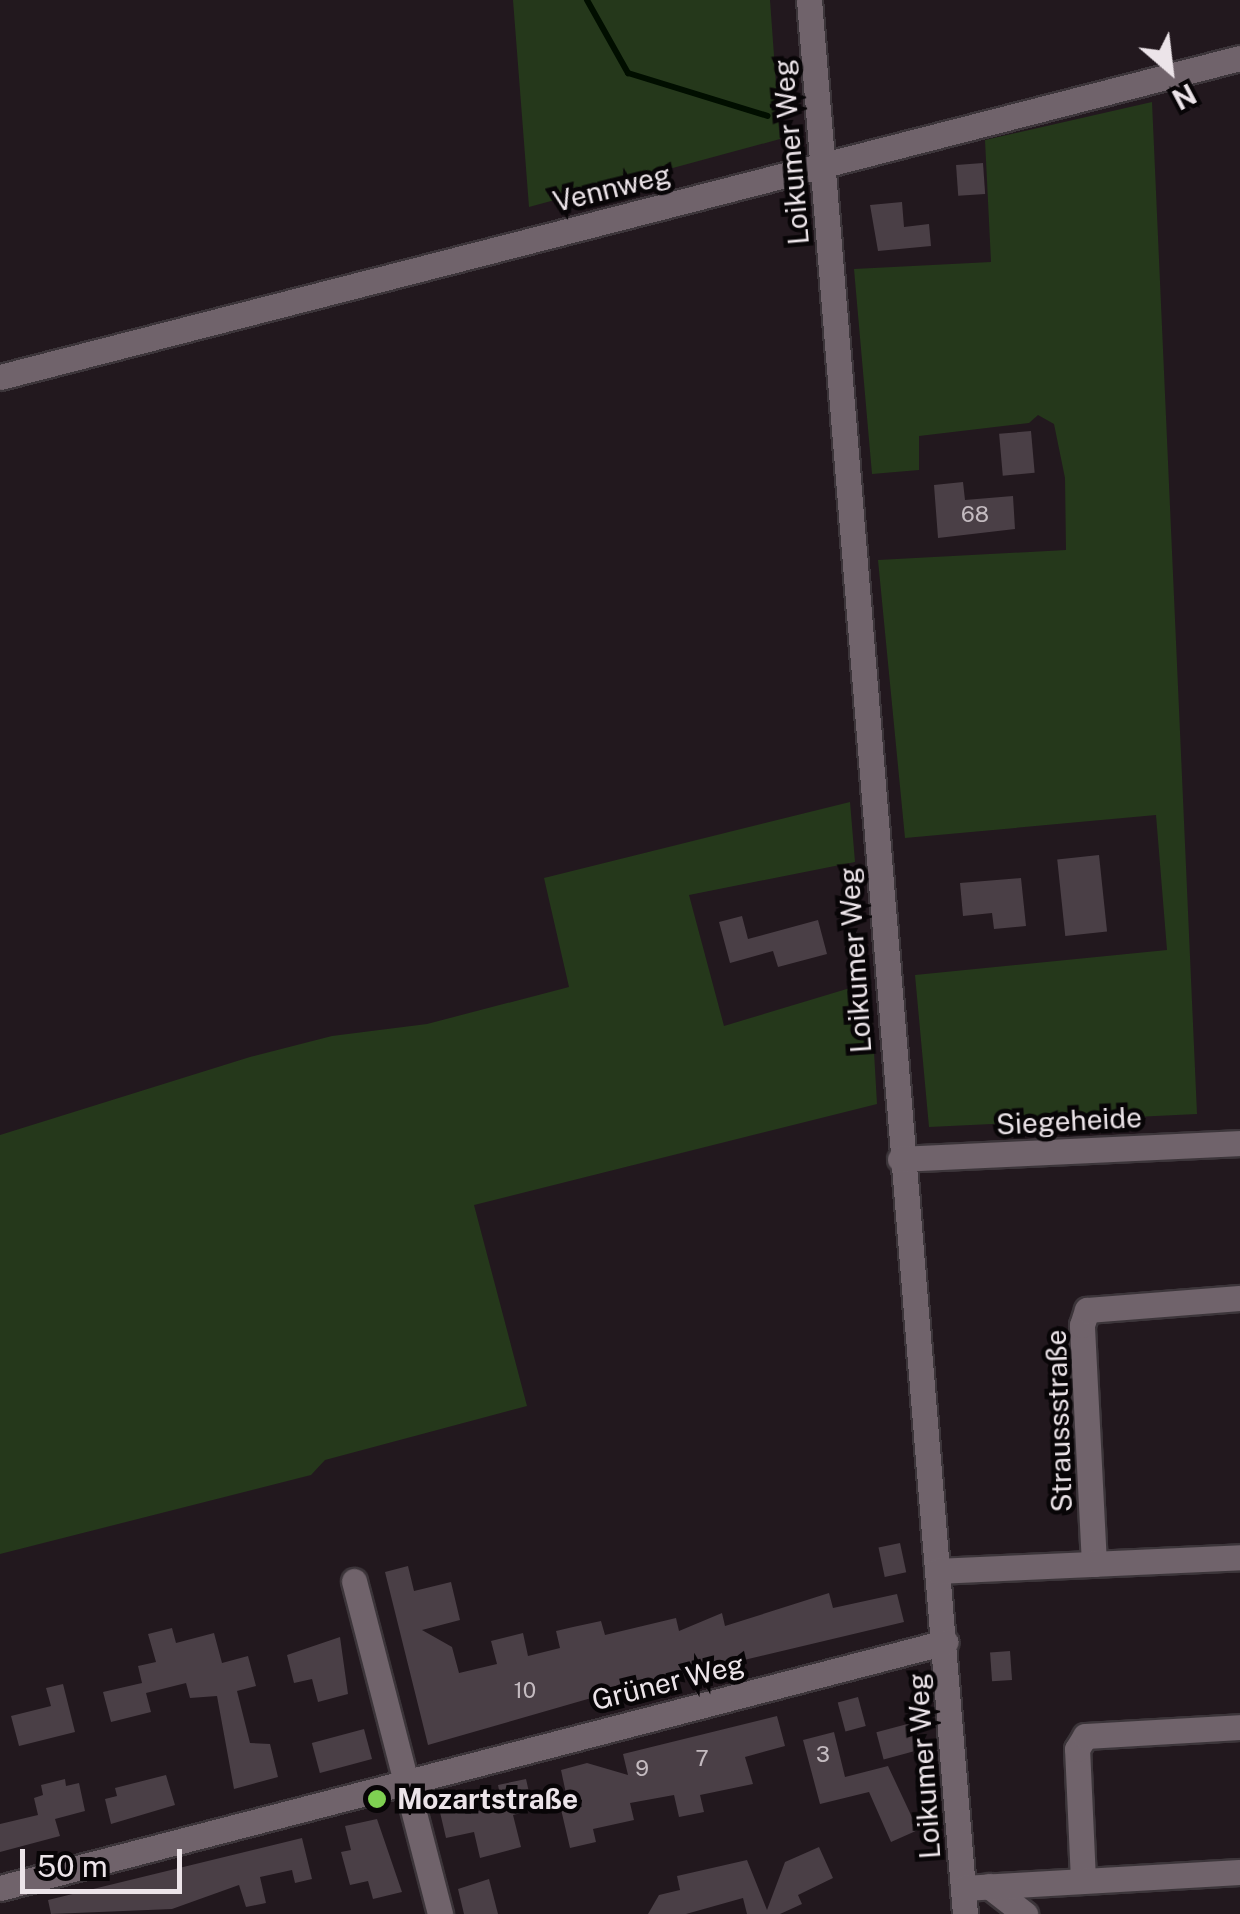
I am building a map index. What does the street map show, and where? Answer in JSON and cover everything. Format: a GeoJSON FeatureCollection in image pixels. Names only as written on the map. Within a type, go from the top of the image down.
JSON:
{"type":"FeatureCollection","features":[{"type":"Feature","properties":{"kind":"street","name":"Loikumer Weg"},"geometry":{"type":"LineString","coordinates":[[809,0],[900,1159],[946,1642],[965,1914]]}},
{"type":"Feature","properties":{"kind":"street","name":"Vennweg"},"geometry":{"type":"LineString","coordinates":[[0,377],[1240,58]]}},
{"type":"Feature","properties":{"kind":"street","name":"Siegeheide"},"geometry":{"type":"LineString","coordinates":[[900,1159],[1240,1143]]}},
{"type":"Feature","properties":{"kind":"street","name":"Straussstraße"},"geometry":{"type":"LineString","coordinates":[[1094,1564],[1082,1325],[1088,1310],[1102,1304],[1240,1298]]}},
{"type":"Feature","properties":{"kind":"street"},"geometry":{"type":"LineString","coordinates":[[937,1571],[1240,1557]]}},
{"type":"Feature","properties":{"kind":"street"},"geometry":{"type":"LineString","coordinates":[[354,1581],[440,1914]]}},
{"type":"Feature","properties":{"kind":"street","name":"Grüner Weg"},"geometry":{"type":"LineString","coordinates":[[0,1888],[405,1779],[946,1642]]}},
{"type":"Feature","properties":{"kind":"street"},"geometry":{"type":"LineString","coordinates":[[1083,1880],[1077,1749],[1085,1736],[1240,1727]]}},
{"type":"Feature","properties":{"kind":"street"},"geometry":{"type":"LineString","coordinates":[[963,1888],[1240,1872]]}},
{"type":"Feature","properties":{"kind":"street"},"geometry":{"type":"LineString","coordinates":[[989,1886],[1024,1914]]}},
{"type":"Feature","properties":{"kind":"green space"},"geometry":{"type":"Polygon","coordinates":[[[513,0],[770,0],[780,139],[529,207],[513,0]]]}},
{"type":"Feature","properties":{"kind":"green space"},"geometry":{"type":"Polygon","coordinates":[[[1152,102],[1197,1114],[929,1127],[915,975],[1167,950],[1156,815],[905,838],[878,560],[1066,550],[1065,478],[1054,424],[1038,415],[1029,423],[919,436],[919,470],[872,474],[854,269],[991,262],[985,140],[1152,102]]]}},
{"type":"Feature","properties":{"kind":"green space"},"geometry":{"type":"Polygon","coordinates":[[[850,802],[855,862],[689,895],[724,1026],[870,982],[877,1104],[474,1205],[527,1406],[325,1460],[311,1475],[0,1554],[0,1135],[250,1057],[332,1036],[427,1024],[569,987],[544,878],[850,802]]]}},
{"type":"Feature","properties":{"kind":"building"},"geometry":{"type":"Polygon","coordinates":[[[983,163],[985,194],[958,196],[956,165],[983,163]]]}},
{"type":"Feature","properties":{"kind":"building"},"geometry":{"type":"Polygon","coordinates":[[[902,202],[904,227],[929,224],[931,246],[878,251],[870,205],[902,202]]]}},
{"type":"Feature","properties":{"kind":"building"},"geometry":{"type":"Polygon","coordinates":[[[1031,431],[1035,473],[1003,476],[999,434],[1031,431]]]}},
{"type":"Feature","properties":{"kind":"building"},"geometry":{"type":"Polygon","coordinates":[[[963,482],[965,500],[1013,496],[1015,529],[938,538],[934,485],[963,482]]]}},
{"type":"Feature","properties":{"kind":"building"},"geometry":{"type":"Polygon","coordinates":[[[1099,855],[1107,932],[1065,936],[1057,859],[1099,855]]]}},
{"type":"Feature","properties":{"kind":"building"},"geometry":{"type":"Polygon","coordinates":[[[1021,878],[1026,926],[994,929],[992,913],[963,916],[960,883],[1021,878]]]}},
{"type":"Feature","properties":{"kind":"building"},"geometry":{"type":"Polygon","coordinates":[[[742,916],[748,939],[818,920],[827,954],[778,967],[773,951],[730,963],[719,922],[742,916]]]}},
{"type":"Feature","properties":{"kind":"building"},"geometry":{"type":"Polygon","coordinates":[[[900,1543],[906,1572],[885,1577],[878,1548],[900,1543]]]}},
{"type":"Feature","properties":{"kind":"building"},"geometry":{"type":"Polygon","coordinates":[[[408,1566],[414,1591],[451,1582],[460,1620],[422,1630],[452,1647],[459,1673],[497,1664],[491,1641],[523,1633],[528,1656],[560,1648],[556,1631],[601,1621],[605,1635],[676,1618],[679,1631],[722,1613],[725,1626],[829,1593],[833,1608],[897,1594],[904,1622],[626,1688],[428,1745],[385,1572],[408,1566]]]}},
{"type":"Feature","properties":{"kind":"building"},"geometry":{"type":"Polygon","coordinates":[[[172,1628],[176,1643],[214,1633],[222,1663],[248,1656],[256,1686],[237,1691],[250,1743],[270,1744],[278,1777],[234,1789],[217,1696],[190,1698],[186,1683],[146,1693],[151,1712],[111,1722],[103,1692],[142,1683],[138,1666],[156,1662],[148,1634],[172,1628]]]}},
{"type":"Feature","properties":{"kind":"building"},"geometry":{"type":"Polygon","coordinates":[[[340,1637],[348,1694],[318,1702],[312,1679],[294,1683],[287,1655],[340,1637]]]}},
{"type":"Feature","properties":{"kind":"building"},"geometry":{"type":"Polygon","coordinates":[[[1010,1651],[1012,1680],[992,1681],[990,1652],[1010,1651]]]}},
{"type":"Feature","properties":{"kind":"building"},"geometry":{"type":"Polygon","coordinates":[[[63,1684],[75,1732],[19,1746],[11,1716],[51,1706],[46,1688],[63,1684]]]}},
{"type":"Feature","properties":{"kind":"building"},"geometry":{"type":"Polygon","coordinates":[[[858,1697],[866,1726],[845,1731],[838,1702],[858,1697]]]}},
{"type":"Feature","properties":{"kind":"building"},"geometry":{"type":"Polygon","coordinates":[[[777,1716],[785,1746],[745,1757],[753,1784],[700,1795],[704,1812],[679,1817],[674,1795],[630,1803],[634,1820],[593,1829],[596,1842],[570,1848],[560,1805],[568,1803],[561,1770],[587,1763],[628,1775],[623,1754],[777,1716]]]}},
{"type":"Feature","properties":{"kind":"building"},"geometry":{"type":"Polygon","coordinates":[[[915,1722],[922,1749],[884,1759],[876,1732],[915,1722]]]}},
{"type":"Feature","properties":{"kind":"building"},"geometry":{"type":"Polygon","coordinates":[[[364,1729],[372,1759],[320,1773],[312,1743],[364,1729]]]}},
{"type":"Feature","properties":{"kind":"building"},"geometry":{"type":"Polygon","coordinates":[[[834,1732],[845,1777],[888,1766],[918,1830],[891,1842],[869,1792],[820,1804],[803,1740],[834,1732]]]}},
{"type":"Feature","properties":{"kind":"building"},"geometry":{"type":"Polygon","coordinates":[[[166,1775],[175,1805],[111,1824],[105,1799],[117,1796],[115,1788],[166,1775]]]}},
{"type":"Feature","properties":{"kind":"building"},"geometry":{"type":"Polygon","coordinates":[[[65,1779],[66,1786],[79,1783],[85,1811],[55,1819],[60,1836],[0,1852],[0,1824],[38,1815],[34,1798],[43,1795],[41,1785],[65,1779]]]}},
{"type":"Feature","properties":{"kind":"building"},"geometry":{"type":"Polygon","coordinates":[[[526,1779],[533,1810],[513,1815],[521,1847],[480,1858],[474,1832],[446,1838],[439,1808],[468,1802],[470,1813],[502,1805],[498,1785],[526,1779]]]}},
{"type":"Feature","properties":{"kind":"building"},"geometry":{"type":"Polygon","coordinates":[[[377,1819],[402,1892],[373,1899],[368,1881],[350,1885],[341,1852],[351,1850],[345,1826],[377,1819]]]}},
{"type":"Feature","properties":{"kind":"building"},"geometry":{"type":"Polygon","coordinates":[[[302,1838],[312,1879],[295,1883],[292,1870],[260,1877],[266,1903],[246,1907],[239,1885],[172,1909],[51,1914],[48,1900],[302,1838]]]}},
{"type":"Feature","properties":{"kind":"building"},"geometry":{"type":"Polygon","coordinates":[[[819,1847],[833,1878],[798,1895],[802,1904],[780,1914],[747,1914],[743,1898],[686,1914],[648,1914],[659,1895],[680,1890],[677,1876],[747,1860],[767,1910],[785,1862],[819,1847]]]}},
{"type":"Feature","properties":{"kind":"building"},"geometry":{"type":"Polygon","coordinates":[[[489,1879],[498,1914],[464,1914],[458,1889],[489,1879]]]}},
{"type":"Feature","properties":{"kind":"waterway"},"geometry":{"type":"LineString","coordinates":[[587,0],[628,73],[768,116]]}},
{"type":"Feature","properties":{"kind":"place","name":"Mozartstraße"},"geometry":{"type":"Point","coordinates":[377,1799]}}]}
